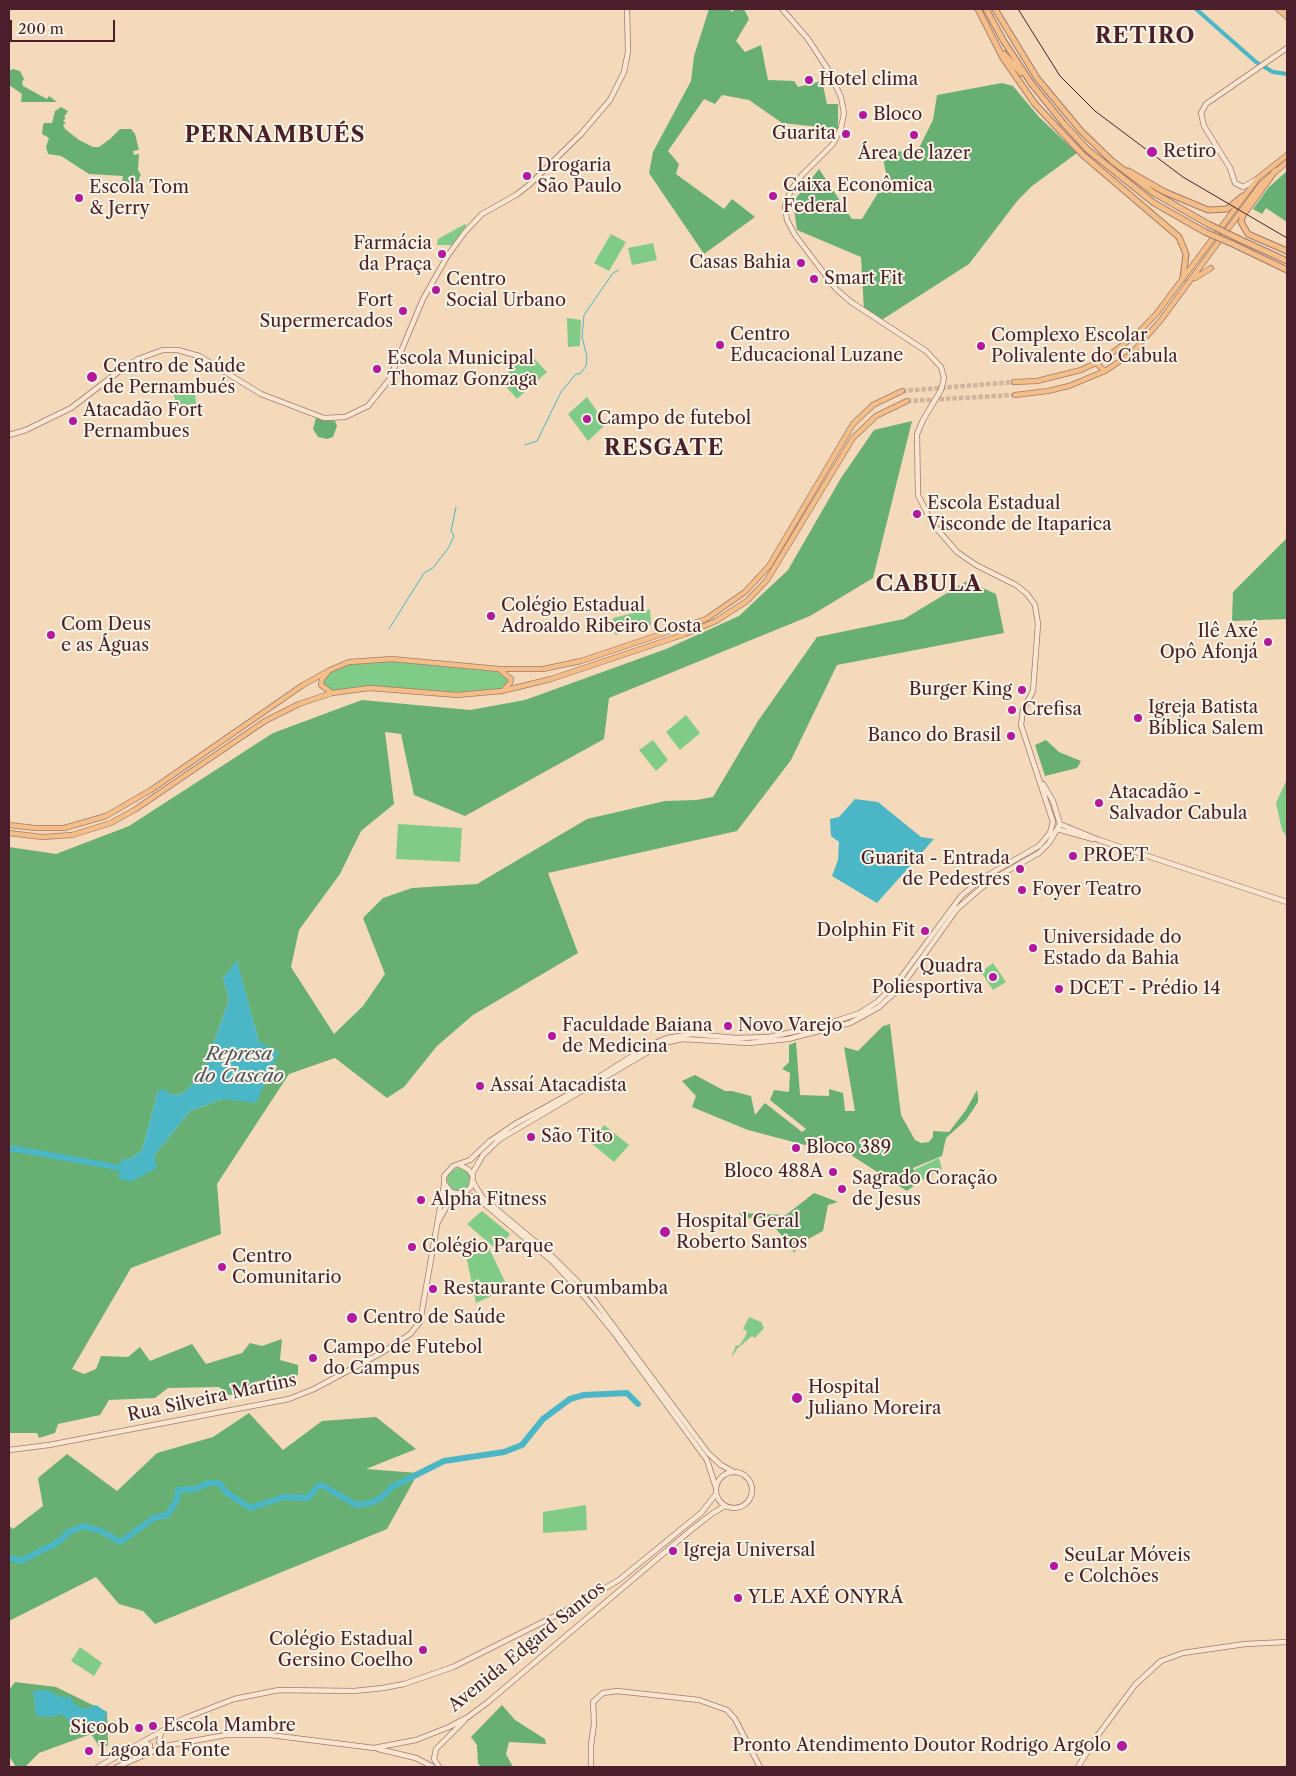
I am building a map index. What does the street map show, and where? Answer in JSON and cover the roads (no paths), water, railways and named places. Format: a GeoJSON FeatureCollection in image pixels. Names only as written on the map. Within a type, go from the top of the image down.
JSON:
{"type":"FeatureCollection","features":[{"type":"Feature","properties":{"kind":"highway"},"geometry":{"type":"LineString","coordinates":[[978,9],[995,44],[1024,89],[1065,136],[1096,166],[1179,238],[1186,254],[1183,278]]}},
{"type":"Feature","properties":{"kind":"highway"},"geometry":{"type":"LineString","coordinates":[[986,9],[1030,83]]}},
{"type":"Feature","properties":{"kind":"highway"},"geometry":{"type":"LineString","coordinates":[[995,9],[1020,53],[1048,93],[1081,131],[1112,161],[1154,193],[1208,224],[1287,261]]}},
{"type":"Feature","properties":{"kind":"highway"},"geometry":{"type":"LineString","coordinates":[[995,44],[1064,124],[1107,167],[1154,202],[1205,232],[1287,270]]}},
{"type":"Feature","properties":{"kind":"highway"},"geometry":{"type":"LineString","coordinates":[[1112,161],[1165,192],[1208,210],[1227,209],[1243,196]]}},
{"type":"Feature","properties":{"kind":"highway"},"geometry":{"type":"LineString","coordinates":[[1275,171],[1243,215],[1242,222],[1248,234],[1287,251]]}},
{"type":"Feature","properties":{"kind":"main road"},"geometry":{"type":"LineString","coordinates":[[9,435],[26,430],[72,408],[122,369],[146,355],[163,350],[178,350],[199,356],[261,394],[324,418],[345,418],[368,406],[389,380],[423,299],[448,255],[465,232],[482,214],[516,195],[529,185],[581,134],[610,100],[620,82],[627,57],[629,42],[627,9]]}},
{"type":"Feature","properties":{"kind":"main road"},"geometry":{"type":"LineString","coordinates":[[460,1165],[465,1166],[472,1174],[473,1182],[472,1188],[463,1194],[456,1195],[446,1188],[444,1182],[448,1170],[470,1160],[490,1141],[515,1124],[593,1081],[648,1046],[667,1038],[692,1034],[736,1038],[769,1037],[826,1025],[860,1013],[877,1002],[897,983],[953,906],[983,878],[1039,846],[1052,828],[1053,822],[1042,783],[1021,725],[1023,710],[1033,691],[1038,629],[1035,606],[1028,594],[1016,585],[976,565],[957,552],[932,523],[918,495],[916,447],[918,434],[923,420],[941,390],[944,378],[941,367],[926,351],[852,302],[836,289],[795,236],[787,220],[785,206],[791,190],[802,175],[833,144],[841,128],[844,112],[841,97],[827,68],[803,33],[782,9]]}},
{"type":"Feature","properties":{"kind":"main road"},"geometry":{"type":"LineString","coordinates":[[1278,9],[1287,18]]}},
{"type":"Feature","properties":{"kind":"main road"},"geometry":{"type":"LineString","coordinates":[[1258,178],[1243,187],[1237,185],[1230,168],[1204,126],[1200,115],[1206,104],[1287,48]]}},
{"type":"Feature","properties":{"kind":"main road"},"geometry":{"type":"LineString","coordinates":[[1014,382],[1068,374],[1096,363],[1136,335],[1157,313],[1258,178],[1287,154]]}},
{"type":"Feature","properties":{"kind":"main road"},"geometry":{"type":"LineString","coordinates":[[1015,394],[1062,388],[1105,371],[1132,353],[1147,339],[1252,196],[1275,171],[1287,162]]}},
{"type":"Feature","properties":{"kind":"main road"},"geometry":{"type":"LineString","coordinates":[[1188,283],[1211,268]]}},
{"type":"Feature","properties":{"kind":"main road"},"geometry":{"type":"LineString","coordinates":[[1096,354],[1096,363],[1105,371]]}},
{"type":"Feature","properties":{"kind":"main road"},"geometry":{"type":"LineString","coordinates":[[9,825],[35,828],[64,828],[106,816],[151,790],[303,685],[330,670],[363,660],[392,659],[499,670],[543,669],[581,661],[694,624],[732,603],[769,566],[852,424],[873,404],[902,391]]}},
{"type":"Feature","properties":{"kind":"main road"},"geometry":{"type":"LineString","coordinates":[[9,833],[42,837],[72,834],[111,823],[136,809],[265,721],[299,704],[332,693],[370,688],[457,695],[502,691],[551,679],[677,637],[716,621],[736,609],[759,589],[775,569],[853,438],[876,416],[907,401]]}},
{"type":"Feature","properties":{"kind":"main road"},"geometry":{"type":"LineString","coordinates":[[330,670],[321,682],[322,687],[332,693]]}},
{"type":"Feature","properties":{"kind":"main road"},"geometry":{"type":"LineString","coordinates":[[499,670],[511,679],[510,683],[502,691]]}},
{"type":"Feature","properties":{"kind":"main road"},"geometry":{"type":"LineString","coordinates":[[472,1174],[483,1154],[500,1139],[663,1043],[683,1039],[748,1043],[773,1041],[830,1029],[867,1015],[879,1007],[901,987],[949,920],[968,899],[988,882],[1039,853],[1050,843],[1059,830],[1060,824],[1053,801],[1042,783]]}},
{"type":"Feature","properties":{"kind":"main road"},"geometry":{"type":"LineString","coordinates":[[1053,822],[1099,840],[1287,902]]}},
{"type":"Feature","properties":{"kind":"main road"},"geometry":{"type":"LineString","coordinates":[[1052,828],[1099,840]]}},
{"type":"Feature","properties":{"kind":"main road"},"geometry":{"type":"LineString","coordinates":[[1007,864],[1010,870]]}},
{"type":"Feature","properties":{"kind":"main road"},"geometry":{"type":"LineString","coordinates":[[968,899],[968,894],[983,878]]}},
{"type":"Feature","properties":{"kind":"main road","name":"Rua Silveira Martins"},"geometry":{"type":"LineString","coordinates":[[9,1450],[49,1445],[289,1399],[314,1389],[374,1358],[410,1334],[418,1326],[444,1182]]}},
{"type":"Feature","properties":{"kind":"main road"},"geometry":{"type":"LineString","coordinates":[[463,1194],[480,1201],[524,1236],[578,1289],[672,1412],[711,1468],[716,1494],[724,1506],[732,1508],[743,1506],[752,1492],[744,1475],[721,1465],[708,1453],[589,1293],[551,1255],[482,1197],[473,1182]]}},
{"type":"Feature","properties":{"kind":"main road","name":"Rua Silveira Martins"},"geometry":{"type":"LineString","coordinates":[[438,1223],[449,1202],[456,1195]]}},
{"type":"Feature","properties":{"kind":"main road"},"geometry":{"type":"LineString","coordinates":[[711,1468],[718,1470],[721,1465]]}},
{"type":"Feature","properties":{"kind":"main road"},"geometry":{"type":"LineString","coordinates":[[716,1488],[722,1477],[734,1472]]}},
{"type":"Feature","properties":{"kind":"main road","name":"Avenida Edgard Santos"},"geometry":{"type":"LineString","coordinates":[[98,1767],[198,1712],[243,1696],[289,1689],[354,1691],[382,1688],[404,1684],[453,1667],[613,1583],[701,1513],[716,1494]]}},
{"type":"Feature","properties":{"kind":"main road"},"geometry":{"type":"LineString","coordinates":[[711,1501],[718,1504],[719,1509]]}},
{"type":"Feature","properties":{"kind":"main road","name":"Avenida Edgard Santos"},"geometry":{"type":"LineString","coordinates":[[117,1767],[165,1746],[239,1734],[290,1737],[374,1748],[416,1740],[468,1717],[724,1506]]}},
{"type":"Feature","properties":{"kind":"main road"},"geometry":{"type":"LineString","coordinates":[[1078,1767],[1096,1739],[1142,1678],[1161,1661],[1178,1654],[1245,1644],[1287,1642]]}},
{"type":"Feature","properties":{"kind":"main road"},"geometry":{"type":"LineString","coordinates":[[591,1767],[591,1745],[594,1724],[592,1707],[595,1698],[603,1693],[626,1691],[699,1700],[729,1712],[735,1719],[760,1767]]}},
{"type":"Feature","properties":{"kind":"main road"},"geometry":{"type":"LineString","coordinates":[[438,1767],[434,1759],[436,1749],[468,1717]]}},
{"type":"Feature","properties":{"kind":"main road"},"geometry":{"type":"LineString","coordinates":[[160,1733],[159,1742],[165,1746]]}},
{"type":"Feature","properties":{"kind":"main road"},"geometry":{"type":"LineString","coordinates":[[156,1750],[160,1733]]}},
{"type":"Feature","properties":{"kind":"main road"},"geometry":{"type":"LineString","coordinates":[[144,1743],[150,1745],[150,1752]]}},
{"type":"Feature","properties":{"kind":"main road"},"geometry":{"type":"LineString","coordinates":[[374,1748],[411,1756],[433,1767]]}},
{"type":"Feature","properties":{"kind":"water"},"geometry":{"type":"Polygon","coordinates":[[[855,799],[878,802],[921,837],[934,839],[877,903],[832,876],[838,860],[839,842],[831,836],[830,819],[839,817],[855,799]]]}},
{"type":"Feature","properties":{"kind":"water","name":"Represa do Cascão"},"geometry":{"type":"Polygon","coordinates":[[[237,960],[259,1042],[279,1052],[256,1103],[223,1099],[190,1111],[154,1156],[157,1168],[131,1182],[118,1178],[121,1160],[131,1158],[142,1150],[158,1091],[164,1089],[172,1095],[182,1094],[202,1075],[229,1000],[223,978],[237,960]]]}},
{"type":"Feature","properties":{"kind":"water"},"geometry":{"type":"Polygon","coordinates":[[[48,1690],[56,1695],[67,1698],[70,1696],[74,1704],[84,1709],[96,1705],[107,1712],[104,1723],[83,1734],[71,1727],[67,1718],[60,1714],[54,1717],[36,1716],[33,1691],[48,1690]]]}},
{"type":"Feature","properties":{"kind":"waterway"},"geometry":{"type":"LineString","coordinates":[[1196,9],[1256,62],[1273,72],[1287,74]]}},
{"type":"Feature","properties":{"kind":"waterway"},"geometry":{"type":"LineString","coordinates":[[525,445],[537,441],[561,392],[576,374],[580,374],[586,366],[587,357],[582,337],[584,315],[613,273],[619,270]]}},
{"type":"Feature","properties":{"kind":"waterway"},"geometry":{"type":"LineString","coordinates":[[389,629],[424,573],[433,568],[449,547],[454,536],[451,531],[456,507]]}},
{"type":"Feature","properties":{"kind":"waterway"},"geometry":{"type":"LineString","coordinates":[[9,1149],[127,1169]]}},
{"type":"Feature","properties":{"kind":"waterway"},"geometry":{"type":"LineString","coordinates":[[9,1558],[21,1561],[57,1543],[69,1532],[83,1526],[101,1531],[120,1542],[154,1518],[167,1515],[177,1500],[178,1490],[195,1489],[209,1483],[219,1483],[227,1493],[250,1508],[284,1497],[308,1498],[318,1486],[322,1485],[356,1505],[370,1503],[381,1498],[392,1487],[444,1461],[504,1452],[522,1445],[543,1419],[570,1399],[584,1395],[627,1393],[638,1404]]}},
{"type":"Feature","properties":{"kind":"tunnel"},"geometry":{"type":"LineString","coordinates":[[902,391],[1014,382]]}},
{"type":"Feature","properties":{"kind":"tunnel"},"geometry":{"type":"LineString","coordinates":[[907,401],[1015,395]]}},
{"type":"Feature","properties":{"kind":"railway"},"geometry":{"type":"LineString","coordinates":[[1018,9],[1060,76],[1095,111],[1183,177],[1287,238]]}},
{"type":"Feature","properties":{"kind":"place","name":"Hotel clima"},"geometry":{"type":"Point","coordinates":[809,80]}},
{"type":"Feature","properties":{"kind":"place","name":"Bloco"},"geometry":{"type":"Point","coordinates":[863,115]}},
{"type":"Feature","properties":{"kind":"place","name":"Guarita"},"geometry":{"type":"Point","coordinates":[846,134]}},
{"type":"Feature","properties":{"kind":"place","name":"Área de lazer"},"geometry":{"type":"Point","coordinates":[914,135]}},
{"type":"Feature","properties":{"kind":"place","name":"Retiro"},"geometry":{"type":"Point","coordinates":[1152,152]}},
{"type":"Feature","properties":{"kind":"place","name":"Drogaria São Paulo"},"geometry":{"type":"Point","coordinates":[527,176]}},
{"type":"Feature","properties":{"kind":"place","name":"Caixa Econômica Federal"},"geometry":{"type":"Point","coordinates":[773,196]}},
{"type":"Feature","properties":{"kind":"place","name":"Escola Tom & Jerry"},"geometry":{"type":"Point","coordinates":[79,198]}},
{"type":"Feature","properties":{"kind":"place","name":"Farmácia da Praça"},"geometry":{"type":"Point","coordinates":[442,254]}},
{"type":"Feature","properties":{"kind":"place","name":"Casas Bahia"},"geometry":{"type":"Point","coordinates":[801,263]}},
{"type":"Feature","properties":{"kind":"place","name":"Smart Fit"},"geometry":{"type":"Point","coordinates":[814,279]}},
{"type":"Feature","properties":{"kind":"place","name":"Centro Social Urbano"},"geometry":{"type":"Point","coordinates":[436,290]}},
{"type":"Feature","properties":{"kind":"place","name":"Fort Supermercados"},"geometry":{"type":"Point","coordinates":[403,311]}},
{"type":"Feature","properties":{"kind":"place","name":"Centro Educacional Luzane"},"geometry":{"type":"Point","coordinates":[720,345]}},
{"type":"Feature","properties":{"kind":"place","name":"Complexo Escolar Polivalente do Cabula"},"geometry":{"type":"Point","coordinates":[981,346]}},
{"type":"Feature","properties":{"kind":"place","name":"Escola Municipal Thomaz Gonzaga"},"geometry":{"type":"Point","coordinates":[377,369]}},
{"type":"Feature","properties":{"kind":"place","name":"Centro de Saúde de Pernambués"},"geometry":{"type":"Point","coordinates":[92,377]}},
{"type":"Feature","properties":{"kind":"place","name":"Campo de futebol"},"geometry":{"type":"Point","coordinates":[587,419]}},
{"type":"Feature","properties":{"kind":"place","name":"Atacadão Fort Pernambues"},"geometry":{"type":"Point","coordinates":[73,421]}},
{"type":"Feature","properties":{"kind":"place","name":"Escola Estadual Visconde de Itaparica"},"geometry":{"type":"Point","coordinates":[917,514]}},
{"type":"Feature","properties":{"kind":"place","name":"Colégio Estadual Adroaldo Ribeiro Costa"},"geometry":{"type":"Point","coordinates":[491,616]}},
{"type":"Feature","properties":{"kind":"place","name":"Com Deus e as Águas"},"geometry":{"type":"Point","coordinates":[51,635]}},
{"type":"Feature","properties":{"kind":"place","name":"Ilê Axé Opô Afonjá"},"geometry":{"type":"Point","coordinates":[1268,642]}},
{"type":"Feature","properties":{"kind":"place","name":"Burger King"},"geometry":{"type":"Point","coordinates":[1022,690]}},
{"type":"Feature","properties":{"kind":"place","name":"Crefisa"},"geometry":{"type":"Point","coordinates":[1012,710]}},
{"type":"Feature","properties":{"kind":"place","name":"Igreja Batista Bíblica Salem"},"geometry":{"type":"Point","coordinates":[1138,718]}},
{"type":"Feature","properties":{"kind":"place","name":"Banco do Brasil"},"geometry":{"type":"Point","coordinates":[1011,736]}},
{"type":"Feature","properties":{"kind":"place","name":"Atacadão - Salvador Cabula"},"geometry":{"type":"Point","coordinates":[1099,803]}},
{"type":"Feature","properties":{"kind":"place","name":"PROET"},"geometry":{"type":"Point","coordinates":[1073,856]}},
{"type":"Feature","properties":{"kind":"place","name":"Guarita - Entrada de Pedestres"},"geometry":{"type":"Point","coordinates":[1020,869]}},
{"type":"Feature","properties":{"kind":"place","name":"Foyer Teatro"},"geometry":{"type":"Point","coordinates":[1022,890]}},
{"type":"Feature","properties":{"kind":"place","name":"Dolphin Fit"},"geometry":{"type":"Point","coordinates":[925,931]}},
{"type":"Feature","properties":{"kind":"place","name":"Universidade do Estado da Bahia"},"geometry":{"type":"Point","coordinates":[1033,948]}},
{"type":"Feature","properties":{"kind":"place","name":"Quadra Poliesportiva"},"geometry":{"type":"Point","coordinates":[993,977]}},
{"type":"Feature","properties":{"kind":"place","name":"DCET - Prédio 14"},"geometry":{"type":"Point","coordinates":[1059,989]}},
{"type":"Feature","properties":{"kind":"place","name":"Novo Varejo"},"geometry":{"type":"Point","coordinates":[728,1026]}},
{"type":"Feature","properties":{"kind":"place","name":"Faculdade Baiana de Medicina"},"geometry":{"type":"Point","coordinates":[552,1036]}},
{"type":"Feature","properties":{"kind":"place","name":"Assaí Atacadista"},"geometry":{"type":"Point","coordinates":[480,1086]}},
{"type":"Feature","properties":{"kind":"place","name":"São Tito"},"geometry":{"type":"Point","coordinates":[531,1137]}},
{"type":"Feature","properties":{"kind":"place","name":"Bloco 389"},"geometry":{"type":"Point","coordinates":[796,1148]}},
{"type":"Feature","properties":{"kind":"place","name":"Bloco 488A"},"geometry":{"type":"Point","coordinates":[833,1172]}},
{"type":"Feature","properties":{"kind":"place","name":"Sagrado Coração de Jesus"},"geometry":{"type":"Point","coordinates":[842,1189]}},
{"type":"Feature","properties":{"kind":"place","name":"Alpha Fitness"},"geometry":{"type":"Point","coordinates":[421,1200]}},
{"type":"Feature","properties":{"kind":"place","name":"Hospital Geral Roberto Santos"},"geometry":{"type":"Point","coordinates":[665,1232]}},
{"type":"Feature","properties":{"kind":"place","name":"Colégio Parque"},"geometry":{"type":"Point","coordinates":[412,1247]}},
{"type":"Feature","properties":{"kind":"place","name":"Centro Comunitario"},"geometry":{"type":"Point","coordinates":[222,1267]}},
{"type":"Feature","properties":{"kind":"place","name":"Restaurante Corumbamba"},"geometry":{"type":"Point","coordinates":[433,1289]}},
{"type":"Feature","properties":{"kind":"place","name":"Centro de Saúde"},"geometry":{"type":"Point","coordinates":[352,1318]}},
{"type":"Feature","properties":{"kind":"place","name":"Campo de Futebol do Campus"},"geometry":{"type":"Point","coordinates":[313,1358]}},
{"type":"Feature","properties":{"kind":"place","name":"Hospital Juliano Moreira"},"geometry":{"type":"Point","coordinates":[797,1398]}},
{"type":"Feature","properties":{"kind":"place","name":"Igreja Universal"},"geometry":{"type":"Point","coordinates":[673,1551]}},
{"type":"Feature","properties":{"kind":"place","name":"SeuLar Móveis e Colchões"},"geometry":{"type":"Point","coordinates":[1054,1566]}},
{"type":"Feature","properties":{"kind":"place","name":"YLE AXÉ ONYRÁ"},"geometry":{"type":"Point","coordinates":[738,1598]}},
{"type":"Feature","properties":{"kind":"place","name":"Colégio Estadual Gersino Coelho"},"geometry":{"type":"Point","coordinates":[423,1650]}},
{"type":"Feature","properties":{"kind":"place","name":"Escola Mambre"},"geometry":{"type":"Point","coordinates":[153,1726]}},
{"type":"Feature","properties":{"kind":"place","name":"Sicoob"},"geometry":{"type":"Point","coordinates":[139,1728]}},
{"type":"Feature","properties":{"kind":"place","name":"Pronto Atendimento Doutor Rodrigo Argolo"},"geometry":{"type":"Point","coordinates":[1122,1746]}},
{"type":"Feature","properties":{"kind":"place","name":"Lagoa da Fonte"},"geometry":{"type":"Point","coordinates":[89,1751]}},
{"type":"Feature","properties":{"kind":"district","name":"RETIRO"},"geometry":{"type":"Point","coordinates":[1145,37]}},
{"type":"Feature","properties":{"kind":"district","name":"PERNAMBUÉS"},"geometry":{"type":"Point","coordinates":[275,136]}},
{"type":"Feature","properties":{"kind":"district","name":"RESGATE"},"geometry":{"type":"Point","coordinates":[664,449]}},
{"type":"Feature","properties":{"kind":"district","name":"CABULA"},"geometry":{"type":"Point","coordinates":[929,585]}}]}
